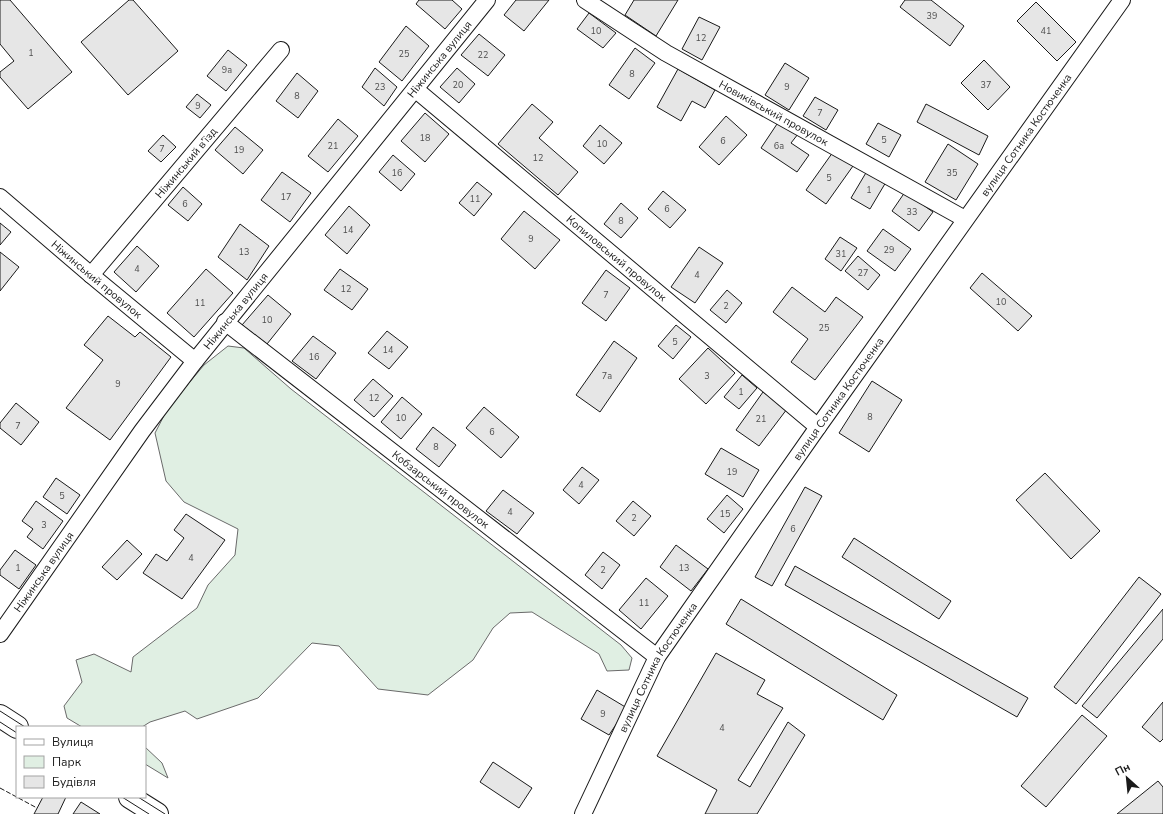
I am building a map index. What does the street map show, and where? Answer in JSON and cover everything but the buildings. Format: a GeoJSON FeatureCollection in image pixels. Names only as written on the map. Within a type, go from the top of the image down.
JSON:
{"type":"FeatureCollection","features":[{"type":"Feature","properties":{"kind":"street","name":"Ніжинська вулиця"},"geometry":{"type":"LineString","coordinates":[[0,634],[142,431],[195,360],[487,0]]}},
{"type":"Feature","properties":{"kind":"street","name":"Новиківський провулок"},"geometry":{"type":"LineString","coordinates":[[585,0],[666,53],[965,219]]}},
{"type":"Feature","properties":{"kind":"street","name":"вулиця Сотника Костюченка"},"geometry":{"type":"LineString","coordinates":[[583,814],[657,657],[818,426],[1122,0]]}},
{"type":"Feature","properties":{"kind":"street","name":"Ніжинський в’їзд"},"geometry":{"type":"LineString","coordinates":[[91,275],[281,50]]}},
{"type":"Feature","properties":{"kind":"street","name":"Копиловський провулок"},"geometry":{"type":"LineString","coordinates":[[415,89],[818,426]]}},
{"type":"Feature","properties":{"kind":"street","name":"Ніжинський провулок"},"geometry":{"type":"LineString","coordinates":[[0,197],[91,275],[195,360]]}},
{"type":"Feature","properties":{"kind":"street","name":"Кобзарський провулок"},"geometry":{"type":"LineString","coordinates":[[225,322],[657,657]]}},
{"type":"Feature","properties":{"kind":"street"},"geometry":{"type":"LineString","coordinates":[[0,716],[16,726]]}},
{"type":"Feature","properties":{"kind":"green space"},"geometry":{"type":"Polygon","coordinates":[[[228,346],[244,348],[291,389],[621,645],[632,658],[629,670],[607,671],[599,654],[532,612],[510,613],[493,628],[473,660],[428,695],[378,689],[339,646],[312,643],[258,698],[197,719],[185,711],[150,722],[144,726],[80,726],[67,718],[64,706],[82,682],[76,660],[94,654],[131,672],[133,657],[197,608],[208,585],[235,555],[238,529],[184,502],[166,481],[155,433],[168,408],[204,365],[228,346]]]}},
{"type":"Feature","properties":{"kind":"green space"},"geometry":{"type":"Polygon","coordinates":[[[146,748],[162,763],[168,778],[146,765],[146,748]]]}},
{"type":"Feature","properties":{"kind":"tram line"},"geometry":{"type":"LineString","coordinates":[[0,711],[23,726]]}},
{"type":"Feature","properties":{"kind":"tram line"},"geometry":{"type":"LineString","coordinates":[[0,722],[16,732]]}},
{"type":"Feature","properties":{"kind":"tram line"},"geometry":{"type":"LineString","coordinates":[[124,798],[149,814]]}},
{"type":"Feature","properties":{"kind":"tram line"},"geometry":{"type":"LineString","coordinates":[[140,798],[165,814]]}},
{"type":"Feature","properties":{"kind":"fence"},"geometry":{"type":"LineString","coordinates":[[0,788],[16,797]]}},
{"type":"Feature","properties":{"kind":"fence"},"geometry":{"type":"LineString","coordinates":[[18,798],[37,808]]}}]}
